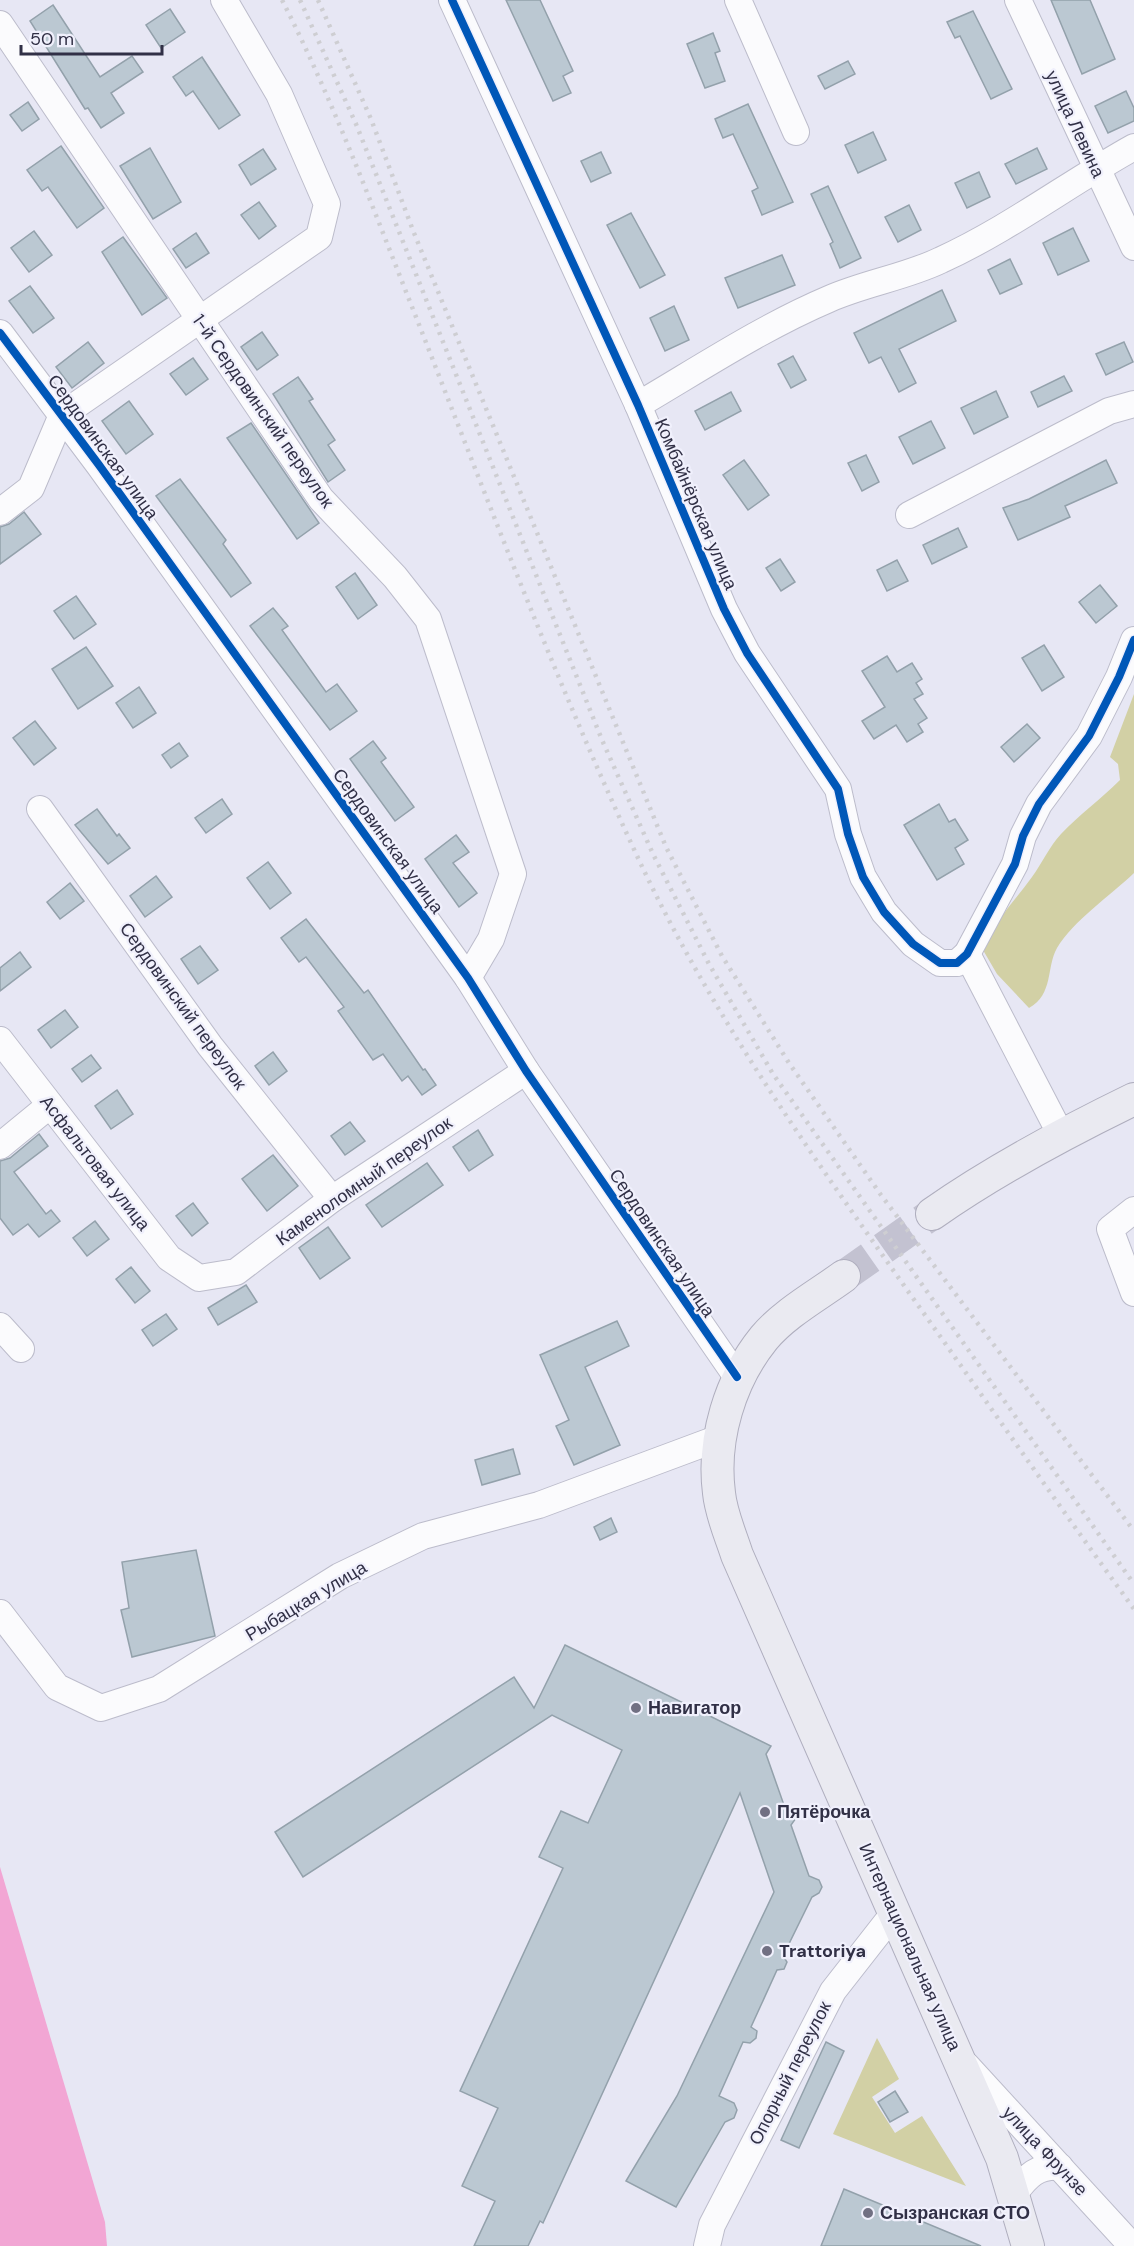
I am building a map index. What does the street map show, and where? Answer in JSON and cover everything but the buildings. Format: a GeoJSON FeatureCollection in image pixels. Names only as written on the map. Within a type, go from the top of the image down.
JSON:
{"type":"FeatureCollection","features":[{"type":"Feature","properties":{"kind":"main road"},"geometry":{"type":"LineString","coordinates":[[932,1214],[979,1181],[1061,1135],[1134,1099]]}},
{"type":"Feature","properties":{"kind":"main road","name":"Интернациональная улица"},"geometry":{"type":"LineString","coordinates":[[844,1276],[804,1304],[765,1337],[737,1377],[719,1438],[718,1494],[737,1556],[959,2057],[1015,2193],[1028,2246]]}},
{"type":"Feature","properties":{"kind":"street"},"geometry":{"type":"LineString","coordinates":[[0,512],[31,488],[62,415],[319,237],[327,204],[279,94],[224,0]]}},
{"type":"Feature","properties":{"kind":"street","name":"Комбайнёрская улица"},"geometry":{"type":"LineString","coordinates":[[452,0],[638,405],[698,552],[738,636],[838,789],[854,856],[884,912],[913,944],[940,963],[957,963],[967,954]]}},
{"type":"Feature","properties":{"kind":"street"},"geometry":{"type":"LineString","coordinates":[[738,0],[796,132]]}},
{"type":"Feature","properties":{"kind":"street","name":"улица Левина"},"geometry":{"type":"LineString","coordinates":[[1018,0],[1134,247]]}},
{"type":"Feature","properties":{"kind":"street","name":"1-й Сердовинский переулок"},"geometry":{"type":"LineString","coordinates":[[0,24],[321,499],[395,577],[428,619],[513,874],[491,939],[468,978]]}},
{"type":"Feature","properties":{"kind":"street"},"geometry":{"type":"LineString","coordinates":[[638,405],[762,332],[830,298],[941,260],[1047,202],[1096,168],[1134,147]]}},
{"type":"Feature","properties":{"kind":"street","name":"Сердовинская улица"},"geometry":{"type":"LineString","coordinates":[[0,333],[62,415],[468,978],[526,1071],[737,1377]]}},
{"type":"Feature","properties":{"kind":"street"},"geometry":{"type":"LineString","coordinates":[[909,516],[1109,411],[1134,404]]}},
{"type":"Feature","properties":{"kind":"street"},"geometry":{"type":"LineString","coordinates":[[1061,1135],[967,954],[1015,864],[1023,836],[1039,804],[1089,736],[1119,677],[1134,640]]}},
{"type":"Feature","properties":{"kind":"street","name":"Сердовинский переулок"},"geometry":{"type":"LineString","coordinates":[[40,809],[210,1046],[332,1199]]}},
{"type":"Feature","properties":{"kind":"street","name":"Асфальтовая улица"},"geometry":{"type":"LineString","coordinates":[[0,1040],[169,1258],[199,1278]]}},
{"type":"Feature","properties":{"kind":"street","name":"Каменоломный переулок"},"geometry":{"type":"LineString","coordinates":[[199,1278],[236,1272],[332,1199],[526,1071]]}},
{"type":"Feature","properties":{"kind":"street"},"geometry":{"type":"LineString","coordinates":[[0,1146],[50,1105]]}},
{"type":"Feature","properties":{"kind":"street"},"geometry":{"type":"LineString","coordinates":[[1134,1210],[1110,1229],[1134,1293]]}},
{"type":"Feature","properties":{"kind":"street"},"geometry":{"type":"LineString","coordinates":[[0,1326],[21,1349]]}},
{"type":"Feature","properties":{"kind":"street","name":"Рыбацкая улица"},"geometry":{"type":"LineString","coordinates":[[0,1613],[57,1687],[101,1708],[159,1689],[340,1576],[423,1536],[539,1505],[719,1438]]}},
{"type":"Feature","properties":{"kind":"street","name":"Опорный переулок"},"geometry":{"type":"LineString","coordinates":[[707,2246],[711,2225],[833,1991],[894,1913]]}},
{"type":"Feature","properties":{"kind":"street","name":"улица Фрунзе"},"geometry":{"type":"LineString","coordinates":[[959,2057],[1132,2246]]}},
{"type":"Feature","properties":{"kind":"street"},"geometry":{"type":"LineString","coordinates":[[1015,2193],[1025,2179],[1037,2170],[1048,2166],[1060,2167]]}},
{"type":"Feature","properties":{"kind":"shaded area"},"geometry":{"type":"Polygon","coordinates":[[[1134,694],[1134,873],[1082,918],[1064,938],[1054,955],[1046,988],[1037,1002],[1029,1008],[997,974],[983,950],[999,920],[1057,839],[1120,780],[1118,764],[1110,757],[1134,694]]]}},
{"type":"Feature","properties":{"kind":"shaded area"},"geometry":{"type":"Polygon","coordinates":[[[0,1867],[105,2222],[107,2246],[0,2246],[0,1867]]]}},
{"type":"Feature","properties":{"kind":"shaded area"},"geometry":{"type":"Polygon","coordinates":[[[877,2038],[899,2079],[872,2097],[895,2133],[922,2116],[966,2186],[833,2134],[877,2038]]]}},
{"type":"Feature","properties":{"kind":"tunnel"},"geometry":{"type":"LineString","coordinates":[[844,1276],[932,1214]]}},
{"type":"Feature","properties":{"kind":"railway"},"geometry":{"type":"LineString","coordinates":[[282,0],[320,79],[354,160],[579,726],[638,858],[667,916],[730,1028],[800,1136],[1134,1609]]}},
{"type":"Feature","properties":{"kind":"railway"},"geometry":{"type":"LineString","coordinates":[[300,0],[356,124],[602,740],[653,854],[709,964],[773,1074],[1134,1584]]}},
{"type":"Feature","properties":{"kind":"railway"},"geometry":{"type":"LineString","coordinates":[[318,0],[371,119],[414,233],[666,847],[722,956],[789,1063],[881,1195],[1134,1531]]}},
{"type":"Feature","properties":{"kind":"cycle path"},"geometry":{"type":"LineString","coordinates":[[452,0],[638,405],[724,609],[747,653],[838,789],[848,834],[863,877],[884,912],[913,944],[940,963],[957,963],[967,954],[1015,864],[1023,836],[1039,804],[1089,736],[1119,677],[1134,640]]}},
{"type":"Feature","properties":{"kind":"cycle path"},"geometry":{"type":"LineString","coordinates":[[0,333],[99,465],[468,978],[526,1071],[737,1377]]}},
{"type":"Feature","properties":{"kind":"place","name":"Навигатор"},"geometry":{"type":"Point","coordinates":[636,1708]}},
{"type":"Feature","properties":{"kind":"place","name":"Пятёрочка"},"geometry":{"type":"Point","coordinates":[765,1812]}},
{"type":"Feature","properties":{"kind":"place","name":"Trattoriya"},"geometry":{"type":"Point","coordinates":[767,1951]}},
{"type":"Feature","properties":{"kind":"place","name":"Сызранская СТО"},"geometry":{"type":"Point","coordinates":[868,2213]}}]}
